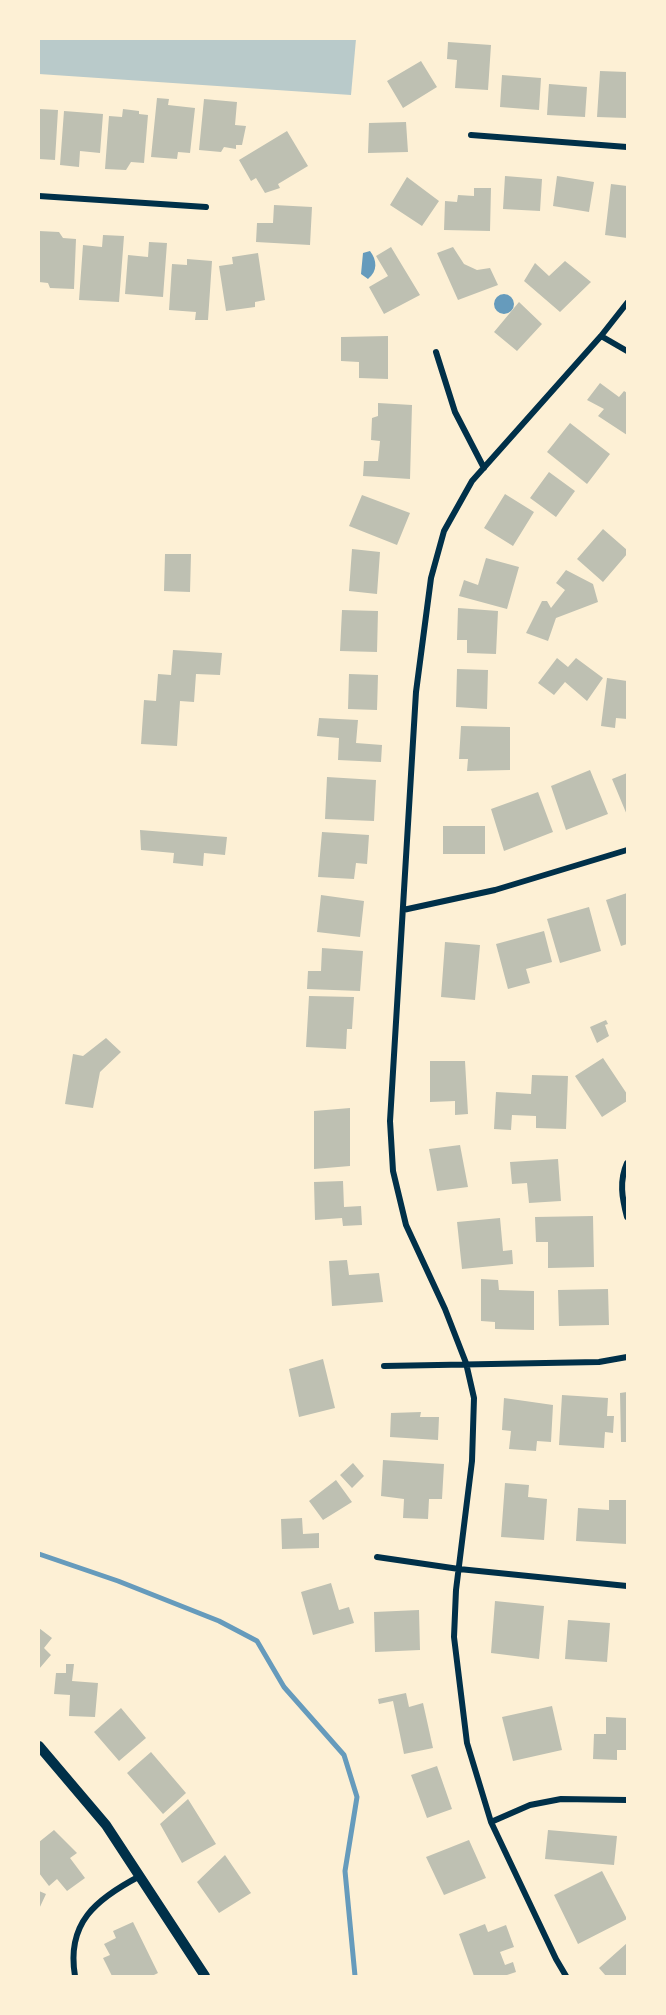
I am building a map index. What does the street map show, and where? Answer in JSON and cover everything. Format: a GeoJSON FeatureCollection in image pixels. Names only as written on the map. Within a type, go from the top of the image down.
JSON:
{"type":"FeatureCollection","features":[{"type":"Feature","properties":{"kind":"street"},"geometry":{"type":"LineString","coordinates":[[471,135],[627,147]]}},
{"type":"Feature","properties":{"kind":"street"},"geometry":{"type":"LineString","coordinates":[[39,196],[206,207]]}},
{"type":"Feature","properties":{"kind":"street"},"geometry":{"type":"LineString","coordinates":[[566,1976],[491,1822],[467,1743],[454,1637],[459,1569],[472,1461],[474,1398],[466,1363],[445,1309],[406,1225],[393,1171],[390,1122],[416,692],[431,578],[444,531],[455,508],[484,468],[602,336],[627,303]]}},
{"type":"Feature","properties":{"kind":"street"},"geometry":{"type":"LineString","coordinates":[[602,336],[627,351]]}},
{"type":"Feature","properties":{"kind":"street"},"geometry":{"type":"LineString","coordinates":[[436,352],[455,412],[484,468]]}},
{"type":"Feature","properties":{"kind":"street"},"geometry":{"type":"LineString","coordinates":[[403,910],[495,890],[627,850]]}},
{"type":"Feature","properties":{"kind":"street"},"geometry":{"type":"LineString","coordinates":[[627,1163],[622,1174],[622,1195],[627,1217]]}},
{"type":"Feature","properties":{"kind":"street"},"geometry":{"type":"LineString","coordinates":[[384,1366],[599,1362],[627,1356]]}},
{"type":"Feature","properties":{"kind":"street"},"geometry":{"type":"LineString","coordinates":[[376,1557],[459,1569],[627,1586]]}},
{"type":"Feature","properties":{"kind":"street"},"geometry":{"type":"LineString","coordinates":[[39,1746],[106,1825],[205,1976]]}},
{"type":"Feature","properties":{"kind":"street"},"geometry":{"type":"LineString","coordinates":[[491,1822],[530,1805],[561,1799],[627,1800]]}},
{"type":"Feature","properties":{"kind":"street"},"geometry":{"type":"LineString","coordinates":[[75,1976],[73,1945],[80,1927],[103,1898],[140,1876]]}},
{"type":"Feature","properties":{"kind":"shaded area"},"geometry":{"type":"Polygon","coordinates":[[[39,39],[356,39],[351,95],[39,74],[39,39]]]}},
{"type":"Feature","properties":{"kind":"water"},"geometry":{"type":"Polygon","coordinates":[[[370,251],[375,265],[374,273],[368,279],[361,274],[363,253],[370,251]]]}},
{"type":"Feature","properties":{"kind":"water"},"geometry":{"type":"Polygon","coordinates":[[[504,294],[511,297],[514,304],[511,311],[504,314],[497,311],[494,304],[497,297],[504,294]]]}},
{"type":"Feature","properties":{"kind":"building"},"geometry":{"type":"Polygon","coordinates":[[[448,42],[491,45],[488,90],[455,88],[457,60],[447,59],[448,42]]]}},
{"type":"Feature","properties":{"kind":"building"},"geometry":{"type":"Polygon","coordinates":[[[421,61],[437,87],[403,108],[387,81],[421,61]]]}},
{"type":"Feature","properties":{"kind":"building"},"geometry":{"type":"Polygon","coordinates":[[[600,71],[627,72],[627,118],[597,117],[600,71]]]}},
{"type":"Feature","properties":{"kind":"building"},"geometry":{"type":"Polygon","coordinates":[[[502,75],[541,78],[539,110],[500,107],[502,75]]]}},
{"type":"Feature","properties":{"kind":"building"},"geometry":{"type":"Polygon","coordinates":[[[549,84],[587,87],[585,117],[547,115],[549,84]]]}},
{"type":"Feature","properties":{"kind":"building"},"geometry":{"type":"Polygon","coordinates":[[[157,98],[169,99],[168,105],[195,108],[190,153],[178,152],[177,159],[151,157],[157,98]]]}},
{"type":"Feature","properties":{"kind":"building"},"geometry":{"type":"Polygon","coordinates":[[[204,99],[237,102],[235,125],[246,126],[242,145],[236,145],[236,149],[224,147],[221,152],[199,150],[204,99]]]}},
{"type":"Feature","properties":{"kind":"building"},"geometry":{"type":"Polygon","coordinates":[[[39,109],[58,110],[55,160],[39,159],[39,109]]]}},
{"type":"Feature","properties":{"kind":"building"},"geometry":{"type":"Polygon","coordinates":[[[123,109],[148,115],[144,163],[131,162],[126,170],[105,169],[109,116],[122,117],[123,109]]]}},
{"type":"Feature","properties":{"kind":"building"},"geometry":{"type":"Polygon","coordinates":[[[64,111],[103,114],[100,153],[80,151],[79,167],[60,165],[64,111]]]}},
{"type":"Feature","properties":{"kind":"building"},"geometry":{"type":"Polygon","coordinates":[[[406,122],[408,152],[368,153],[369,123],[406,122]]]}},
{"type":"Feature","properties":{"kind":"building"},"geometry":{"type":"Polygon","coordinates":[[[287,131],[308,166],[278,184],[280,188],[265,193],[256,178],[251,181],[239,160],[287,131]]]}},
{"type":"Feature","properties":{"kind":"building"},"geometry":{"type":"Polygon","coordinates":[[[505,176],[542,179],[540,211],[503,209],[505,176]]]}},
{"type":"Feature","properties":{"kind":"building"},"geometry":{"type":"Polygon","coordinates":[[[557,176],[594,182],[589,212],[553,206],[557,176]]]}},
{"type":"Feature","properties":{"kind":"building"},"geometry":{"type":"Polygon","coordinates":[[[407,177],[439,201],[422,226],[390,205],[407,177]]]}},
{"type":"Feature","properties":{"kind":"building"},"geometry":{"type":"Polygon","coordinates":[[[611,184],[627,186],[627,238],[605,235],[611,184]]]}},
{"type":"Feature","properties":{"kind":"building"},"geometry":{"type":"Polygon","coordinates":[[[474,188],[491,188],[490,231],[444,230],[445,201],[457,202],[458,195],[474,196],[474,188]]]}},
{"type":"Feature","properties":{"kind":"building"},"geometry":{"type":"Polygon","coordinates":[[[274,205],[312,207],[310,245],[256,242],[257,223],[273,223],[274,205]]]}},
{"type":"Feature","properties":{"kind":"building"},"geometry":{"type":"Polygon","coordinates":[[[39,231],[59,232],[63,238],[76,239],[74,289],[50,288],[48,283],[39,282],[39,231]]]}},
{"type":"Feature","properties":{"kind":"building"},"geometry":{"type":"Polygon","coordinates":[[[103,235],[124,236],[119,302],[79,300],[83,245],[102,247],[103,235]]]}},
{"type":"Feature","properties":{"kind":"building"},"geometry":{"type":"Polygon","coordinates":[[[149,242],[167,243],[163,297],[125,294],[128,255],[148,257],[149,242]]]}},
{"type":"Feature","properties":{"kind":"building"},"geometry":{"type":"Polygon","coordinates":[[[391,247],[420,295],[384,314],[369,287],[388,276],[376,256],[391,247]]]}},
{"type":"Feature","properties":{"kind":"building"},"geometry":{"type":"Polygon","coordinates":[[[453,247],[464,264],[477,270],[490,268],[498,285],[458,300],[437,253],[453,247]]]}},
{"type":"Feature","properties":{"kind":"building"},"geometry":{"type":"Polygon","coordinates":[[[258,253],[265,300],[255,302],[255,307],[226,311],[219,266],[233,264],[232,257],[258,253]]]}},
{"type":"Feature","properties":{"kind":"building"},"geometry":{"type":"Polygon","coordinates":[[[187,259],[212,261],[208,320],[195,320],[196,312],[169,310],[172,264],[187,265],[187,259]]]}},
{"type":"Feature","properties":{"kind":"building"},"geometry":{"type":"Polygon","coordinates":[[[565,261],[591,282],[560,312],[524,281],[535,263],[549,276],[565,261]]]}},
{"type":"Feature","properties":{"kind":"building"},"geometry":{"type":"Polygon","coordinates":[[[519,302],[542,324],[517,351],[494,332],[519,302]]]}},
{"type":"Feature","properties":{"kind":"building"},"geometry":{"type":"Polygon","coordinates":[[[388,336],[388,379],[359,378],[359,362],[341,361],[341,337],[388,336]]]}},
{"type":"Feature","properties":{"kind":"building"},"geometry":{"type":"Polygon","coordinates":[[[600,383],[619,397],[624,391],[627,393],[627,435],[598,416],[604,409],[587,400],[600,383]]]}},
{"type":"Feature","properties":{"kind":"building"},"geometry":{"type":"Polygon","coordinates":[[[378,403],[412,405],[410,479],[363,476],[364,461],[378,461],[380,441],[371,440],[372,418],[378,416],[378,403]]]}},
{"type":"Feature","properties":{"kind":"building"},"geometry":{"type":"Polygon","coordinates":[[[570,423],[610,454],[587,484],[547,452],[570,423]]]}},
{"type":"Feature","properties":{"kind":"building"},"geometry":{"type":"Polygon","coordinates":[[[549,472],[575,491],[556,517],[530,498],[549,472]]]}},
{"type":"Feature","properties":{"kind":"building"},"geometry":{"type":"Polygon","coordinates":[[[505,494],[534,512],[513,546],[484,528],[505,494]]]}},
{"type":"Feature","properties":{"kind":"building"},"geometry":{"type":"Polygon","coordinates":[[[362,495],[410,513],[397,545],[349,526],[362,495]]]}},
{"type":"Feature","properties":{"kind":"building"},"geometry":{"type":"Polygon","coordinates":[[[603,529],[627,550],[627,554],[603,582],[577,559],[603,529]]]}},
{"type":"Feature","properties":{"kind":"building"},"geometry":{"type":"Polygon","coordinates":[[[352,549],[380,552],[377,594],[349,591],[352,549]]]}},
{"type":"Feature","properties":{"kind":"building"},"geometry":{"type":"Polygon","coordinates":[[[165,554],[191,554],[190,592],[164,591],[165,554]]]}},
{"type":"Feature","properties":{"kind":"building"},"geometry":{"type":"Polygon","coordinates":[[[486,558],[519,567],[507,609],[459,596],[464,580],[478,585],[486,558]]]}},
{"type":"Feature","properties":{"kind":"building"},"geometry":{"type":"Polygon","coordinates":[[[566,570],[593,584],[598,602],[556,618],[548,641],[526,633],[542,601],[547,601],[551,608],[565,590],[556,583],[566,570]]]}},
{"type":"Feature","properties":{"kind":"building"},"geometry":{"type":"Polygon","coordinates":[[[458,608],[498,611],[496,654],[467,653],[467,640],[457,640],[458,608]]]}},
{"type":"Feature","properties":{"kind":"building"},"geometry":{"type":"Polygon","coordinates":[[[342,610],[378,611],[377,652],[340,651],[342,610]]]}},
{"type":"Feature","properties":{"kind":"building"},"geometry":{"type":"Polygon","coordinates":[[[173,650],[222,653],[220,675],[196,674],[194,702],[180,701],[177,746],[141,744],[144,700],[156,701],[158,674],[171,675],[173,650]]]}},
{"type":"Feature","properties":{"kind":"building"},"geometry":{"type":"Polygon","coordinates":[[[557,658],[568,667],[576,658],[603,678],[587,701],[565,682],[554,695],[538,683],[557,658]]]}},
{"type":"Feature","properties":{"kind":"building"},"geometry":{"type":"Polygon","coordinates":[[[457,669],[488,670],[487,709],[456,707],[457,669]]]}},
{"type":"Feature","properties":{"kind":"building"},"geometry":{"type":"Polygon","coordinates":[[[349,674],[378,675],[377,710],[348,709],[349,674]]]}},
{"type":"Feature","properties":{"kind":"building"},"geometry":{"type":"Polygon","coordinates":[[[607,678],[627,681],[627,719],[616,718],[615,728],[601,726],[607,678]]]}},
{"type":"Feature","properties":{"kind":"building"},"geometry":{"type":"Polygon","coordinates":[[[319,718],[358,720],[356,743],[382,745],[381,762],[338,760],[339,738],[317,736],[319,718]]]}},
{"type":"Feature","properties":{"kind":"building"},"geometry":{"type":"Polygon","coordinates":[[[461,726],[510,727],[510,770],[467,771],[468,759],[459,759],[461,726]]]}},
{"type":"Feature","properties":{"kind":"building"},"geometry":{"type":"Polygon","coordinates":[[[590,770],[608,814],[566,830],[551,786],[590,770]]]}},
{"type":"Feature","properties":{"kind":"building"},"geometry":{"type":"Polygon","coordinates":[[[627,773],[627,815],[612,779],[627,773]]]}},
{"type":"Feature","properties":{"kind":"building"},"geometry":{"type":"Polygon","coordinates":[[[327,777],[376,780],[374,821],[325,819],[327,777]]]}},
{"type":"Feature","properties":{"kind":"building"},"geometry":{"type":"Polygon","coordinates":[[[538,792],[553,832],[504,851],[491,809],[538,792]]]}},
{"type":"Feature","properties":{"kind":"building"},"geometry":{"type":"Polygon","coordinates":[[[443,826],[485,826],[485,854],[443,854],[443,826]]]}},
{"type":"Feature","properties":{"kind":"building"},"geometry":{"type":"Polygon","coordinates":[[[140,830],[227,837],[225,855],[204,853],[203,866],[173,863],[174,853],[141,850],[140,830]]]}},
{"type":"Feature","properties":{"kind":"building"},"geometry":{"type":"Polygon","coordinates":[[[322,832],[369,835],[367,864],[356,863],[354,879],[318,877],[322,832]]]}},
{"type":"Feature","properties":{"kind":"building"},"geometry":{"type":"Polygon","coordinates":[[[627,893],[627,944],[621,946],[606,900],[627,893]]]}},
{"type":"Feature","properties":{"kind":"building"},"geometry":{"type":"Polygon","coordinates":[[[321,895],[364,901],[360,937],[317,932],[321,895]]]}},
{"type":"Feature","properties":{"kind":"building"},"geometry":{"type":"Polygon","coordinates":[[[589,907],[601,951],[560,963],[547,919],[589,907]]]}},
{"type":"Feature","properties":{"kind":"building"},"geometry":{"type":"Polygon","coordinates":[[[544,931],[552,962],[526,969],[530,983],[508,989],[496,944],[544,931]]]}},
{"type":"Feature","properties":{"kind":"building"},"geometry":{"type":"Polygon","coordinates":[[[445,942],[480,945],[475,1000],[441,997],[445,942]]]}},
{"type":"Feature","properties":{"kind":"building"},"geometry":{"type":"Polygon","coordinates":[[[322,948],[363,951],[360,991],[307,989],[308,971],[321,971],[322,948]]]}},
{"type":"Feature","properties":{"kind":"building"},"geometry":{"type":"Polygon","coordinates":[[[309,996],[354,997],[352,1029],[347,1029],[346,1049],[306,1047],[309,996]]]}},
{"type":"Feature","properties":{"kind":"building"},"geometry":{"type":"Polygon","coordinates":[[[606,1020],[608,1024],[605,1025],[609,1036],[597,1043],[590,1027],[606,1020]]]}},
{"type":"Feature","properties":{"kind":"building"},"geometry":{"type":"Polygon","coordinates":[[[106,1038],[121,1052],[100,1072],[93,1108],[65,1104],[73,1054],[83,1056],[106,1038]]]}},
{"type":"Feature","properties":{"kind":"building"},"geometry":{"type":"Polygon","coordinates":[[[603,1058],[627,1094],[627,1101],[602,1117],[575,1076],[603,1058]]]}},
{"type":"Feature","properties":{"kind":"building"},"geometry":{"type":"Polygon","coordinates":[[[430,1061],[465,1061],[468,1114],[455,1115],[455,1101],[430,1102],[430,1061]]]}},
{"type":"Feature","properties":{"kind":"building"},"geometry":{"type":"Polygon","coordinates":[[[532,1075],[568,1076],[566,1129],[536,1128],[536,1116],[512,1115],[511,1130],[494,1129],[496,1092],[531,1094],[532,1075]]]}},
{"type":"Feature","properties":{"kind":"building"},"geometry":{"type":"Polygon","coordinates":[[[350,1108],[350,1166],[314,1169],[314,1111],[350,1108]]]}},
{"type":"Feature","properties":{"kind":"building"},"geometry":{"type":"Polygon","coordinates":[[[460,1145],[468,1187],[437,1191],[429,1149],[460,1145]]]}},
{"type":"Feature","properties":{"kind":"building"},"geometry":{"type":"Polygon","coordinates":[[[558,1159],[561,1201],[529,1203],[527,1183],[512,1184],[510,1162],[558,1159]]]}},
{"type":"Feature","properties":{"kind":"building"},"geometry":{"type":"Polygon","coordinates":[[[343,1181],[344,1207],[361,1206],[362,1225],[343,1226],[342,1218],[315,1220],[314,1182],[343,1181]]]}},
{"type":"Feature","properties":{"kind":"building"},"geometry":{"type":"Polygon","coordinates":[[[593,1216],[594,1267],[548,1268],[548,1242],[536,1242],[535,1217],[593,1216]]]}},
{"type":"Feature","properties":{"kind":"building"},"geometry":{"type":"Polygon","coordinates":[[[500,1218],[503,1251],[512,1250],[513,1264],[462,1269],[457,1222],[500,1218]]]}},
{"type":"Feature","properties":{"kind":"building"},"geometry":{"type":"Polygon","coordinates":[[[347,1260],[349,1275],[379,1273],[383,1302],[332,1306],[329,1261],[347,1260]]]}},
{"type":"Feature","properties":{"kind":"building"},"geometry":{"type":"Polygon","coordinates":[[[481,1279],[498,1280],[499,1290],[534,1291],[534,1330],[495,1329],[495,1322],[481,1321],[481,1279]]]}},
{"type":"Feature","properties":{"kind":"building"},"geometry":{"type":"Polygon","coordinates":[[[608,1289],[609,1325],[559,1326],[558,1290],[608,1289]]]}},
{"type":"Feature","properties":{"kind":"building"},"geometry":{"type":"Polygon","coordinates":[[[323,1359],[335,1408],[299,1417],[289,1369],[323,1359]]]}},
{"type":"Feature","properties":{"kind":"building"},"geometry":{"type":"Polygon","coordinates":[[[627,1392],[627,1442],[621,1442],[620,1393],[627,1392]]]}},
{"type":"Feature","properties":{"kind":"building"},"geometry":{"type":"Polygon","coordinates":[[[562,1395],[608,1398],[607,1416],[614,1416],[613,1433],[605,1432],[604,1448],[559,1445],[562,1395]]]}},
{"type":"Feature","properties":{"kind":"building"},"geometry":{"type":"Polygon","coordinates":[[[504,1398],[553,1405],[551,1442],[537,1441],[536,1451],[509,1449],[511,1431],[502,1430],[504,1398]]]}},
{"type":"Feature","properties":{"kind":"building"},"geometry":{"type":"Polygon","coordinates":[[[421,1412],[420,1417],[439,1417],[438,1440],[390,1437],[391,1413],[421,1412]]]}},
{"type":"Feature","properties":{"kind":"building"},"geometry":{"type":"Polygon","coordinates":[[[383,1460],[444,1464],[442,1499],[429,1499],[428,1519],[403,1518],[404,1499],[381,1496],[383,1460]]]}},
{"type":"Feature","properties":{"kind":"building"},"geometry":{"type":"Polygon","coordinates":[[[353,1463],[364,1476],[352,1488],[340,1475],[353,1463]]]}},
{"type":"Feature","properties":{"kind":"building"},"geometry":{"type":"Polygon","coordinates":[[[336,1480],[352,1502],[323,1520],[309,1501],[336,1480]]]}},
{"type":"Feature","properties":{"kind":"building"},"geometry":{"type":"Polygon","coordinates":[[[505,1483],[529,1485],[528,1497],[547,1499],[544,1540],[501,1537],[505,1483]]]}},
{"type":"Feature","properties":{"kind":"building"},"geometry":{"type":"Polygon","coordinates":[[[609,1500],[627,1500],[627,1544],[576,1541],[578,1508],[609,1510],[609,1500]]]}},
{"type":"Feature","properties":{"kind":"building"},"geometry":{"type":"Polygon","coordinates":[[[302,1518],[303,1534],[319,1533],[319,1548],[282,1549],[281,1519],[302,1518]]]}},
{"type":"Feature","properties":{"kind":"building"},"geometry":{"type":"Polygon","coordinates":[[[331,1583],[339,1610],[349,1607],[354,1623],[313,1635],[301,1592],[331,1583]]]}},
{"type":"Feature","properties":{"kind":"building"},"geometry":{"type":"Polygon","coordinates":[[[495,1601],[544,1606],[539,1659],[491,1653],[495,1601]]]}},
{"type":"Feature","properties":{"kind":"building"},"geometry":{"type":"Polygon","coordinates":[[[419,1610],[420,1650],[375,1652],[374,1612],[419,1610]]]}},
{"type":"Feature","properties":{"kind":"building"},"geometry":{"type":"Polygon","coordinates":[[[568,1620],[610,1623],[607,1662],[565,1659],[568,1620]]]}},
{"type":"Feature","properties":{"kind":"building"},"geometry":{"type":"Polygon","coordinates":[[[39,1628],[52,1638],[44,1648],[51,1655],[39,1669],[39,1628]]]}},
{"type":"Feature","properties":{"kind":"building"},"geometry":{"type":"Polygon","coordinates":[[[66,1664],[74,1664],[72,1681],[98,1683],[95,1717],[69,1716],[70,1695],[54,1694],[56,1673],[66,1673],[66,1664]]]}},
{"type":"Feature","properties":{"kind":"building"},"geometry":{"type":"Polygon","coordinates":[[[406,1693],[409,1707],[423,1703],[433,1748],[404,1754],[393,1701],[379,1704],[378,1699],[406,1693]]]}},
{"type":"Feature","properties":{"kind":"building"},"geometry":{"type":"Polygon","coordinates":[[[552,1706],[562,1750],[513,1761],[502,1717],[552,1706]]]}},
{"type":"Feature","properties":{"kind":"building"},"geometry":{"type":"Polygon","coordinates":[[[121,1708],[146,1738],[119,1761],[94,1732],[121,1708]]]}},
{"type":"Feature","properties":{"kind":"building"},"geometry":{"type":"Polygon","coordinates":[[[606,1717],[627,1718],[627,1750],[617,1750],[617,1760],[593,1759],[594,1734],[606,1734],[606,1717]]]}},
{"type":"Feature","properties":{"kind":"building"},"geometry":{"type":"Polygon","coordinates":[[[151,1752],[186,1793],[163,1814],[127,1773],[151,1752]]]}},
{"type":"Feature","properties":{"kind":"building"},"geometry":{"type":"Polygon","coordinates":[[[437,1766],[452,1809],[427,1818],[411,1775],[437,1766]]]}},
{"type":"Feature","properties":{"kind":"building"},"geometry":{"type":"Polygon","coordinates":[[[188,1799],[216,1844],[182,1863],[160,1824],[188,1799]]]}},
{"type":"Feature","properties":{"kind":"building"},"geometry":{"type":"Polygon","coordinates":[[[54,1830],[77,1853],[70,1858],[85,1878],[67,1891],[57,1879],[49,1886],[39,1873],[39,1842],[54,1830]]]}},
{"type":"Feature","properties":{"kind":"building"},"geometry":{"type":"Polygon","coordinates":[[[548,1830],[617,1836],[614,1865],[545,1859],[548,1830]]]}},
{"type":"Feature","properties":{"kind":"building"},"geometry":{"type":"Polygon","coordinates":[[[469,1840],[486,1878],[444,1895],[426,1857],[469,1840]]]}},
{"type":"Feature","properties":{"kind":"building"},"geometry":{"type":"Polygon","coordinates":[[[225,1855],[251,1893],[219,1913],[197,1882],[225,1855]]]}},
{"type":"Feature","properties":{"kind":"building"},"geometry":{"type":"Polygon","coordinates":[[[602,1871],[627,1919],[578,1944],[554,1895],[602,1871]]]}},
{"type":"Feature","properties":{"kind":"building"},"geometry":{"type":"Polygon","coordinates":[[[39,1891],[46,1894],[39,1909],[39,1891]]]}},
{"type":"Feature","properties":{"kind":"building"},"geometry":{"type":"Polygon","coordinates":[[[133,1922],[158,1973],[152,1976],[112,1976],[103,1958],[110,1955],[104,1944],[116,1938],[113,1931],[133,1922]]]}},
{"type":"Feature","properties":{"kind":"building"},"geometry":{"type":"Polygon","coordinates":[[[485,1924],[488,1932],[506,1925],[514,1947],[500,1952],[505,1965],[513,1962],[516,1972],[504,1976],[474,1976],[459,1934],[485,1924]]]}},
{"type":"Feature","properties":{"kind":"building"},"geometry":{"type":"Polygon","coordinates":[[[627,1943],[627,1976],[606,1976],[599,1968],[627,1943]]]}},
{"type":"Feature","properties":{"kind":"waterway"},"geometry":{"type":"LineString","coordinates":[[39,1554],[118,1581],[219,1621],[257,1641],[284,1687],[344,1755],[357,1797],[345,1871],[355,1976]]}}]}
